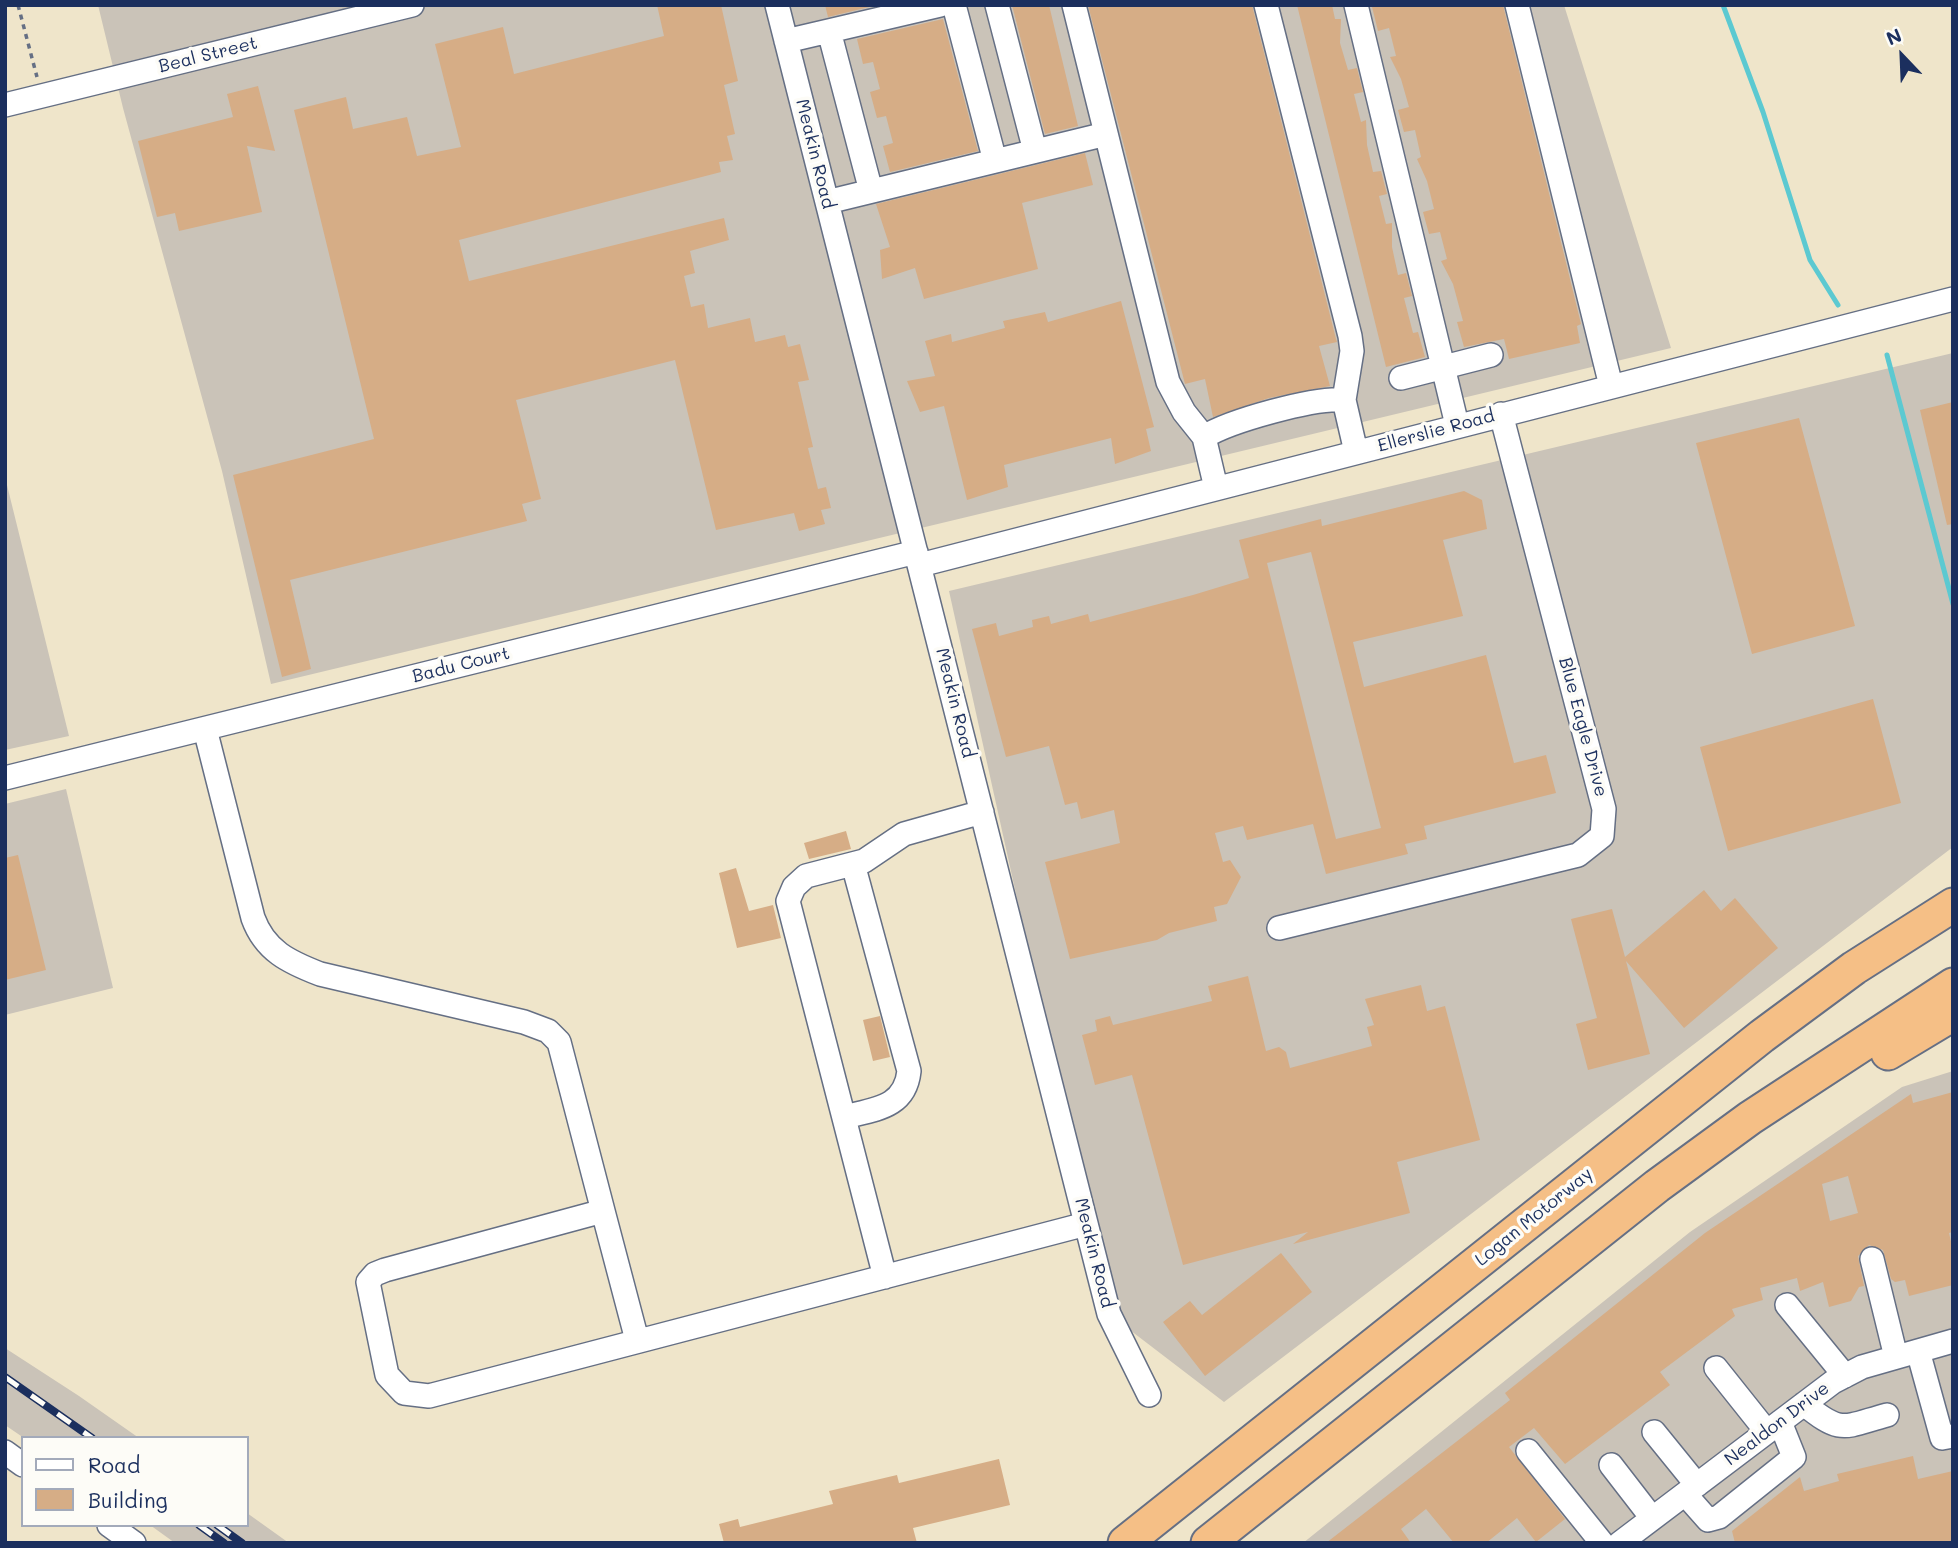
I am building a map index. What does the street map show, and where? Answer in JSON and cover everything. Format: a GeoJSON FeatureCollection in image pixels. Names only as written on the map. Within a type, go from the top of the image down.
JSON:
{"type":"FeatureCollection","features":[{"type":"Feature","properties":{"kind":"highway","name":"Logan Motorway"},"geometry":{"type":"LineString","coordinates":[[1125,1543],[1762,1035],[1854,968],[1953,905]]}},
{"type":"Feature","properties":{"kind":"highway"},"geometry":{"type":"LineString","coordinates":[[1208,1543],[1567,1257],[1751,1118],[1953,985]]}},
{"type":"Feature","properties":{"kind":"highway"},"geometry":{"type":"LineString","coordinates":[[1567,1257],[1638,1222],[1825,1093],[1953,1014]]}},
{"type":"Feature","properties":{"kind":"street","name":"Beal Street"},"geometry":{"type":"LineString","coordinates":[[5,105],[412,5]]}},
{"type":"Feature","properties":{"kind":"street","name":"Meakin Road"},"geometry":{"type":"LineString","coordinates":[[777,5],[1109,1314],[1149,1395]]}},
{"type":"Feature","properties":{"kind":"street"},"geometry":{"type":"LineString","coordinates":[[786,40],[940,5]]}},
{"type":"Feature","properties":{"kind":"street"},"geometry":{"type":"LineString","coordinates":[[954,5],[995,161]]}},
{"type":"Feature","properties":{"kind":"street"},"geometry":{"type":"LineString","coordinates":[[997,5],[1035,151]]}},
{"type":"Feature","properties":{"kind":"street"},"geometry":{"type":"LineString","coordinates":[[1074,5],[1168,382],[1184,412],[1203,437],[1216,488]]}},
{"type":"Feature","properties":{"kind":"street"},"geometry":{"type":"LineString","coordinates":[[1266,5],[1350,336],[1352,351],[1345,400],[1356,452]]}},
{"type":"Feature","properties":{"kind":"street"},"geometry":{"type":"LineString","coordinates":[[1356,5],[1457,425]]}},
{"type":"Feature","properties":{"kind":"street"},"geometry":{"type":"LineString","coordinates":[[1517,5],[1611,386]]}},
{"type":"Feature","properties":{"kind":"street"},"geometry":{"type":"LineString","coordinates":[[829,31],[871,191]]}},
{"type":"Feature","properties":{"kind":"street"},"geometry":{"type":"LineString","coordinates":[[827,201],[1106,134]]}},
{"type":"Feature","properties":{"kind":"street","name":"Ellerslie Road"},"geometry":{"type":"LineString","coordinates":[[918,558],[1216,488],[1953,299]]}},
{"type":"Feature","properties":{"kind":"street"},"geometry":{"type":"LineString","coordinates":[[1401,379],[1492,355]]}},
{"type":"Feature","properties":{"kind":"street"},"geometry":{"type":"LineString","coordinates":[[1203,437],[1239,422],[1326,400],[1345,400]]}},
{"type":"Feature","properties":{"kind":"street","name":"Blue Eagle Drive"},"geometry":{"type":"LineString","coordinates":[[1279,928],[1578,855],[1602,836],[1604,809],[1501,414]]}},
{"type":"Feature","properties":{"kind":"street","name":"Badu Court"},"geometry":{"type":"LineString","coordinates":[[5,778],[918,558]]}},
{"type":"Feature","properties":{"kind":"street"},"geometry":{"type":"LineString","coordinates":[[205,729],[253,919],[264,940],[289,962],[320,974],[511,1019],[548,1031],[559,1042],[637,1340]]}},
{"type":"Feature","properties":{"kind":"street"},"geometry":{"type":"LineString","coordinates":[[885,1277],[788,901],[794,887],[806,876],[864,861],[904,834],[982,812]]}},
{"type":"Feature","properties":{"kind":"street"},"geometry":{"type":"LineString","coordinates":[[844,1118],[900,1098],[907,1085],[909,1071],[853,864]]}},
{"type":"Feature","properties":{"kind":"street"},"geometry":{"type":"LineString","coordinates":[[603,1211],[375,1274],[368,1282],[367,1292],[387,1375],[404,1393],[429,1396],[1086,1224]]}},
{"type":"Feature","properties":{"kind":"street"},"geometry":{"type":"LineString","coordinates":[[1872,1259],[1896,1357]]}},
{"type":"Feature","properties":{"kind":"street"},"geometry":{"type":"LineString","coordinates":[[1787,1305],[1845,1376]]}},
{"type":"Feature","properties":{"kind":"street","name":"Nealdon Drive"},"geometry":{"type":"LineString","coordinates":[[1620,1543],[1845,1376],[1863,1367],[1953,1341]]}},
{"type":"Feature","properties":{"kind":"street"},"geometry":{"type":"LineString","coordinates":[[1919,1351],[1942,1438],[1953,1436]]}},
{"type":"Feature","properties":{"kind":"street"},"geometry":{"type":"LineString","coordinates":[[1654,1432],[1708,1520],[1719,1517],[1794,1457],[1774,1427],[1716,1368]]}},
{"type":"Feature","properties":{"kind":"street"},"geometry":{"type":"LineString","coordinates":[[1804,1404],[1827,1423],[1842,1428],[1887,1415]]}},
{"type":"Feature","properties":{"kind":"street"},"geometry":{"type":"LineString","coordinates":[[1528,1451],[1602,1543]]}},
{"type":"Feature","properties":{"kind":"street"},"geometry":{"type":"LineString","coordinates":[[5,1452],[21,1464]]}},
{"type":"Feature","properties":{"kind":"street"},"geometry":{"type":"LineString","coordinates":[[1611,1465],[1652,1518]]}},
{"type":"Feature","properties":{"kind":"street"},"geometry":{"type":"LineString","coordinates":[[112,1527],[134,1543]]}},
{"type":"Feature","properties":{"kind":"path"},"geometry":{"type":"LineString","coordinates":[[18,5],[42,96]]}},
{"type":"Feature","properties":{"kind":"shaded area"},"geometry":{"type":"Polygon","coordinates":[[[98,5],[1564,5],[1671,348],[271,684],[222,471],[123,108],[98,5]]]}},
{"type":"Feature","properties":{"kind":"shaded area"},"geometry":{"type":"Polygon","coordinates":[[[1953,353],[1953,847],[1224,1402],[1109,1314],[949,591],[1953,353]]]}},
{"type":"Feature","properties":{"kind":"shaded area"},"geometry":{"type":"Polygon","coordinates":[[[5,477],[69,736],[5,750],[5,477]]]}},
{"type":"Feature","properties":{"kind":"shaded area"},"geometry":{"type":"Polygon","coordinates":[[[66,789],[113,988],[5,1015],[5,804],[66,789]]]}},
{"type":"Feature","properties":{"kind":"shaded area"},"geometry":{"type":"Polygon","coordinates":[[[1953,1071],[1953,1543],[1303,1543],[1690,1232],[1902,1087],[1953,1071]]]}},
{"type":"Feature","properties":{"kind":"shaded area"},"geometry":{"type":"Polygon","coordinates":[[[5,1348],[136,1436],[21,1436],[5,1425],[5,1348]]]}},
{"type":"Feature","properties":{"kind":"shaded area"},"geometry":{"type":"Polygon","coordinates":[[[248,1514],[289,1543],[175,1543],[153,1527],[248,1527],[248,1514]]]}},
{"type":"Feature","properties":{"kind":"building"},"geometry":{"type":"Polygon","coordinates":[[[657,5],[721,5],[738,81],[724,85],[735,134],[727,136],[733,160],[719,162],[721,172],[459,240],[469,281],[724,218],[729,240],[690,251],[695,273],[684,276],[691,307],[704,304],[708,328],[750,318],[755,342],[785,335],[788,347],[800,344],[809,380],[798,382],[813,447],[808,448],[818,489],[826,487],[831,508],[821,510],[825,524],[799,531],[794,513],[716,530],[675,360],[516,400],[541,499],[522,504],[527,521],[290,580],[311,669],[282,677],[233,475],[374,439],[294,110],[346,97],[353,129],[407,117],[417,156],[461,147],[435,44],[503,27],[514,74],[664,36],[657,5]]]}},
{"type":"Feature","properties":{"kind":"building"},"geometry":{"type":"Polygon","coordinates":[[[825,5],[877,5],[828,17],[825,5]]]}},
{"type":"Feature","properties":{"kind":"building"},"geometry":{"type":"Polygon","coordinates":[[[1012,5],[1049,5],[1078,126],[1045,134],[1012,5]]]}},
{"type":"Feature","properties":{"kind":"building"},"geometry":{"type":"Polygon","coordinates":[[[1088,5],[1252,5],[1337,342],[1319,346],[1330,386],[1269,398],[1213,417],[1205,379],[1185,384],[1088,5]]]}},
{"type":"Feature","properties":{"kind":"building"},"geometry":{"type":"Polygon","coordinates":[[[1297,5],[1332,5],[1335,19],[1341,19],[1340,43],[1348,70],[1357,68],[1363,92],[1354,94],[1361,122],[1366,120],[1367,145],[1373,172],[1381,171],[1387,194],[1379,196],[1386,224],[1392,223],[1392,247],[1398,275],[1406,273],[1412,296],[1404,298],[1413,333],[1418,332],[1425,357],[1386,367],[1297,5]]]}},
{"type":"Feature","properties":{"kind":"building"},"geometry":{"type":"Polygon","coordinates":[[[1503,5],[1581,324],[1577,326],[1580,343],[1509,359],[1504,339],[1464,347],[1457,322],[1463,321],[1453,284],[1441,261],[1447,259],[1440,232],[1429,234],[1423,212],[1434,209],[1427,181],[1417,159],[1421,157],[1415,130],[1404,132],[1398,110],[1409,107],[1401,79],[1390,57],[1396,56],[1389,28],[1378,31],[1372,7],[1503,5]]]}},
{"type":"Feature","properties":{"kind":"building"},"geometry":{"type":"Polygon","coordinates":[[[943,19],[978,151],[890,172],[883,146],[893,143],[886,116],[877,118],[870,92],[880,89],[873,62],[863,64],[857,39],[943,19]]]}},
{"type":"Feature","properties":{"kind":"building"},"geometry":{"type":"Polygon","coordinates":[[[258,86],[275,151],[247,146],[262,212],[179,231],[175,213],[157,217],[138,141],[233,117],[227,94],[258,86]]]}},
{"type":"Feature","properties":{"kind":"building"},"geometry":{"type":"Polygon","coordinates":[[[1085,153],[1093,185],[1022,203],[1038,269],[924,299],[915,268],[882,279],[880,250],[890,247],[876,204],[1085,153]]]}},
{"type":"Feature","properties":{"kind":"building"},"geometry":{"type":"Polygon","coordinates":[[[1121,301],[1154,427],[1146,429],[1151,451],[1115,464],[1111,438],[1004,465],[1008,487],[967,500],[944,406],[920,412],[907,381],[935,376],[925,341],[951,334],[952,342],[1005,328],[1003,321],[1045,312],[1048,322],[1121,301]]]}},
{"type":"Feature","properties":{"kind":"building"},"geometry":{"type":"Polygon","coordinates":[[[1953,402],[1953,524],[1947,525],[1920,410],[1953,402]]]}},
{"type":"Feature","properties":{"kind":"building"},"geometry":{"type":"Polygon","coordinates":[[[1799,418],[1855,626],[1752,654],[1696,443],[1799,418]]]}},
{"type":"Feature","properties":{"kind":"building"},"geometry":{"type":"Polygon","coordinates":[[[1464,491],[1482,500],[1487,529],[1443,540],[1463,616],[1353,642],[1364,687],[1486,655],[1514,763],[1546,755],[1556,793],[1424,826],[1427,839],[1405,844],[1408,854],[1326,874],[1313,824],[1247,840],[1243,826],[1215,833],[1223,862],[1230,860],[1241,877],[1227,904],[1214,907],[1217,921],[1169,933],[1157,940],[1070,959],[1045,862],[1120,843],[1114,810],[1081,819],[1077,802],[1065,805],[1049,746],[1006,757],[972,629],[996,623],[999,636],[1033,627],[1032,620],[1049,616],[1051,624],[1088,614],[1090,622],[1193,595],[1249,578],[1239,540],[1321,519],[1322,526],[1464,491]],[[1311,552],[1267,563],[1336,839],[1381,828],[1311,552]]]}},
{"type":"Feature","properties":{"kind":"building"},"geometry":{"type":"Polygon","coordinates":[[[1873,699],[1901,803],[1728,851],[1700,747],[1873,699]]]}},
{"type":"Feature","properties":{"kind":"building"},"geometry":{"type":"Polygon","coordinates":[[[846,831],[851,849],[809,859],[804,843],[846,831]]]}},
{"type":"Feature","properties":{"kind":"building"},"geometry":{"type":"Polygon","coordinates":[[[18,855],[46,970],[5,980],[5,858],[18,855]]]}},
{"type":"Feature","properties":{"kind":"building"},"geometry":{"type":"Polygon","coordinates":[[[736,868],[749,911],[773,905],[781,938],[737,948],[719,873],[736,868]]]}},
{"type":"Feature","properties":{"kind":"building"},"geometry":{"type":"Polygon","coordinates":[[[1704,890],[1721,911],[1735,898],[1778,948],[1684,1028],[1626,961],[1650,1054],[1588,1070],[1576,1024],[1597,1018],[1571,919],[1612,909],[1625,957],[1704,890]]]}},
{"type":"Feature","properties":{"kind":"building"},"geometry":{"type":"Polygon","coordinates":[[[1248,976],[1266,1051],[1279,1047],[1286,1052],[1290,1068],[1372,1046],[1367,1027],[1374,1025],[1365,999],[1421,985],[1427,1011],[1445,1006],[1480,1140],[1397,1162],[1410,1213],[1293,1244],[1308,1232],[1183,1265],[1132,1075],[1095,1085],[1082,1035],[1097,1031],[1095,1020],[1110,1016],[1113,1025],[1212,1001],[1208,986],[1248,976]]]}},
{"type":"Feature","properties":{"kind":"building"},"geometry":{"type":"Polygon","coordinates":[[[880,1016],[890,1057],[873,1061],[863,1020],[880,1016]]]}},
{"type":"Feature","properties":{"kind":"building"},"geometry":{"type":"Polygon","coordinates":[[[1953,1092],[1953,1232],[1949,1233],[1953,1250],[1953,1285],[1909,1296],[1905,1280],[1895,1282],[1891,1279],[1883,1250],[1869,1245],[1858,1256],[1864,1286],[1859,1287],[1851,1301],[1829,1307],[1823,1282],[1800,1291],[1797,1278],[1760,1288],[1763,1300],[1732,1309],[1735,1316],[1660,1372],[1670,1385],[1565,1464],[1534,1428],[1509,1447],[1565,1519],[1536,1542],[1517,1518],[1486,1543],[1454,1543],[1426,1509],[1401,1529],[1411,1543],[1326,1543],[1510,1400],[1505,1393],[1705,1233],[1911,1094],[1913,1103],[1953,1092]],[[1848,1176],[1822,1184],[1830,1221],[1858,1213],[1848,1176]]]}},
{"type":"Feature","properties":{"kind":"building"},"geometry":{"type":"Polygon","coordinates":[[[1281,1253],[1312,1292],[1205,1376],[1163,1322],[1190,1301],[1202,1315],[1281,1253]]]}},
{"type":"Feature","properties":{"kind":"building"},"geometry":{"type":"Polygon","coordinates":[[[1913,1456],[1918,1479],[1953,1471],[1953,1543],[1735,1543],[1732,1531],[1800,1477],[1804,1491],[1839,1481],[1837,1474],[1913,1456]]]}},
{"type":"Feature","properties":{"kind":"building"},"geometry":{"type":"Polygon","coordinates":[[[999,1459],[1010,1505],[913,1528],[917,1543],[724,1543],[719,1524],[738,1519],[740,1527],[833,1504],[829,1491],[897,1475],[899,1483],[999,1459]]]}},
{"type":"Feature","properties":{"kind":"waterway"},"geometry":{"type":"LineString","coordinates":[[1723,5],[1763,112],[1810,260],[1838,305]]}},
{"type":"Feature","properties":{"kind":"waterway"},"geometry":{"type":"LineString","coordinates":[[1887,355],[1953,604]]}},
{"type":"Feature","properties":{"kind":"railway"},"geometry":{"type":"LineString","coordinates":[[5,1377],[89,1436]]}},
{"type":"Feature","properties":{"kind":"railway"},"geometry":{"type":"LineString","coordinates":[[202,1527],[224,1543]]}},
{"type":"Feature","properties":{"kind":"railway"},"geometry":{"type":"LineString","coordinates":[[220,1527],[242,1543]]}}]}
